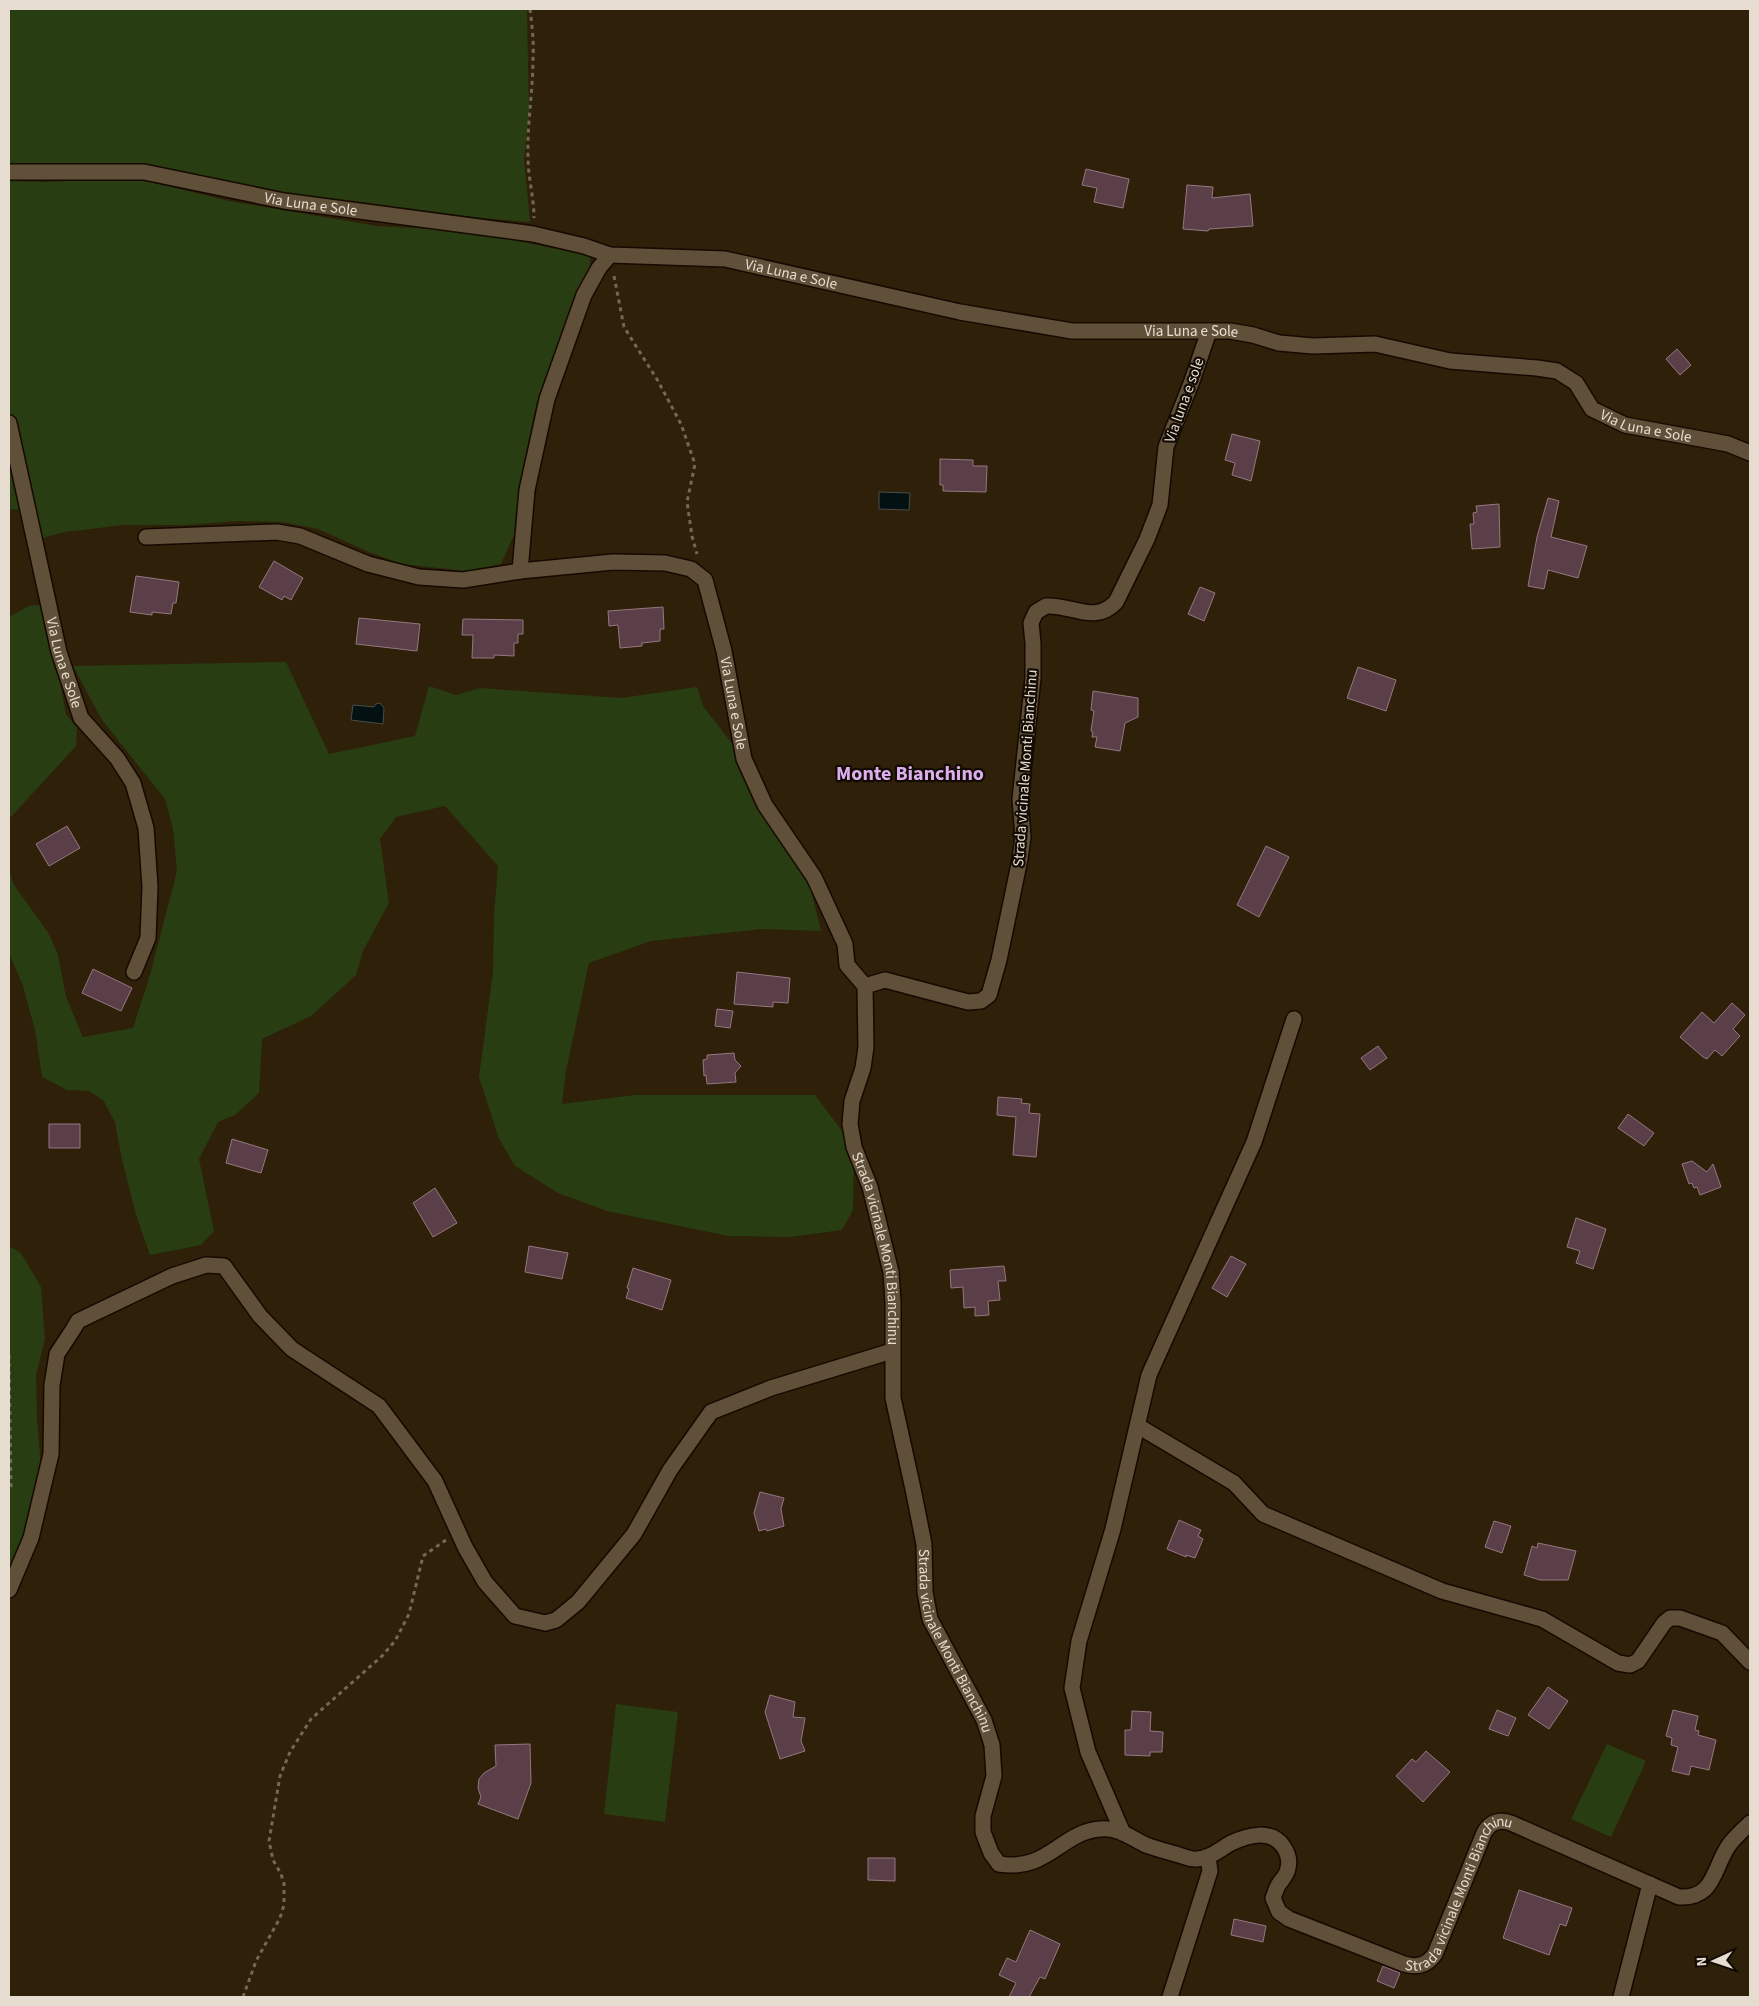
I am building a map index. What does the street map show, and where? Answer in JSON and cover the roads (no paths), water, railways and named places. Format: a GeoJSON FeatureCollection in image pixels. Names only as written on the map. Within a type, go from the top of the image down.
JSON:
{"type":"FeatureCollection","features":[{"type":"Feature","properties":{"kind":"street","name":"Via Luna e Sole"},"geometry":{"type":"LineString","coordinates":[[9,172],[144,172],[284,201],[534,234],[584,246],[610,255],[725,259],[960,312],[1072,331],[1230,331],[1253,335],[1279,343],[1312,346],[1374,344],[1450,361],[1557,371],[1576,383],[1592,409],[1625,425],[1728,444],[1750,452]]}},
{"type":"Feature","properties":{"kind":"street"},"geometry":{"type":"LineString","coordinates":[[146,537],[277,532],[300,536],[368,564],[420,577],[469,580],[520,570],[527,490],[547,399],[584,295],[610,255]]}},
{"type":"Feature","properties":{"kind":"street","name":"Via luna e sole"},"geometry":{"type":"LineString","coordinates":[[1111,608],[1116,602],[1144,547],[1160,505],[1166,447],[1192,381],[1208,331]]}},
{"type":"Feature","properties":{"kind":"street","name":"Via Luna e Sole"},"geometry":{"type":"LineString","coordinates":[[9,424],[59,652],[80,718],[117,758],[133,783],[146,828],[150,887],[148,938],[134,972]]}},
{"type":"Feature","properties":{"kind":"street","name":"Via Luna e Sole"},"geometry":{"type":"LineString","coordinates":[[520,570],[613,562],[666,563],[691,569],[706,580],[724,651],[744,759],[765,805],[814,877],[845,944],[847,965],[865,986]]}},
{"type":"Feature","properties":{"kind":"street","name":"Strada vicinale Monti Bianchinu"},"geometry":{"type":"LineString","coordinates":[[1111,608],[1095,614],[1046,606],[1040,608],[1032,617],[1033,678],[1020,800],[1023,837],[999,960],[989,995],[981,1001],[968,1002],[885,980],[865,986],[866,1047],[863,1068],[852,1100],[850,1124],[854,1147],[870,1187],[891,1272],[893,1302],[893,1398],[914,1488],[924,1544],[925,1592],[930,1619],[984,1720],[992,1745],[994,1776],[983,1816],[983,1832],[991,1853],[1000,1864],[1013,1866],[1030,1864],[1082,1832],[1102,1828],[1122,1831],[1147,1845],[1195,1860],[1208,1858],[1232,1843],[1255,1835],[1273,1837],[1281,1843],[1289,1859],[1288,1869],[1278,1885],[1273,1898],[1279,1912],[1289,1919],[1411,1966],[1425,1964],[1435,1954],[1484,1833],[1487,1827],[1498,1821],[1511,1823],[1679,1897],[1698,1895],[1705,1889],[1711,1882],[1728,1846],[1750,1823]]}},
{"type":"Feature","properties":{"kind":"street"},"geometry":{"type":"LineString","coordinates":[[1122,1831],[1088,1752],[1072,1688],[1079,1641],[1113,1530],[1149,1375],[1254,1142],[1294,1019]]}},
{"type":"Feature","properties":{"kind":"street"},"geometry":{"type":"LineString","coordinates":[[9,1590],[31,1538],[51,1454],[52,1385],[57,1354],[78,1321],[172,1276],[206,1265],[224,1266],[260,1316],[292,1349],[379,1406],[435,1481],[458,1531],[485,1582],[515,1616],[545,1624],[556,1620],[578,1602],[634,1534],[670,1470],[711,1412],[771,1388],[892,1352]]}},
{"type":"Feature","properties":{"kind":"street"},"geometry":{"type":"LineString","coordinates":[[1138,1426],[1234,1484],[1263,1514],[1442,1591],[1542,1619],[1618,1664],[1630,1665],[1638,1661],[1664,1623],[1670,1618],[1680,1618],[1722,1633],[1750,1662]]}},
{"type":"Feature","properties":{"kind":"street"},"geometry":{"type":"LineString","coordinates":[[1170,1997],[1210,1871],[1208,1858]]}},
{"type":"Feature","properties":{"kind":"street"},"geometry":{"type":"LineString","coordinates":[[1621,1997],[1650,1884]]}},
{"type":"Feature","properties":{"kind":"district","name":"Monte Bianchino"},"geometry":{"type":"Point","coordinates":[910,773]}}]}
